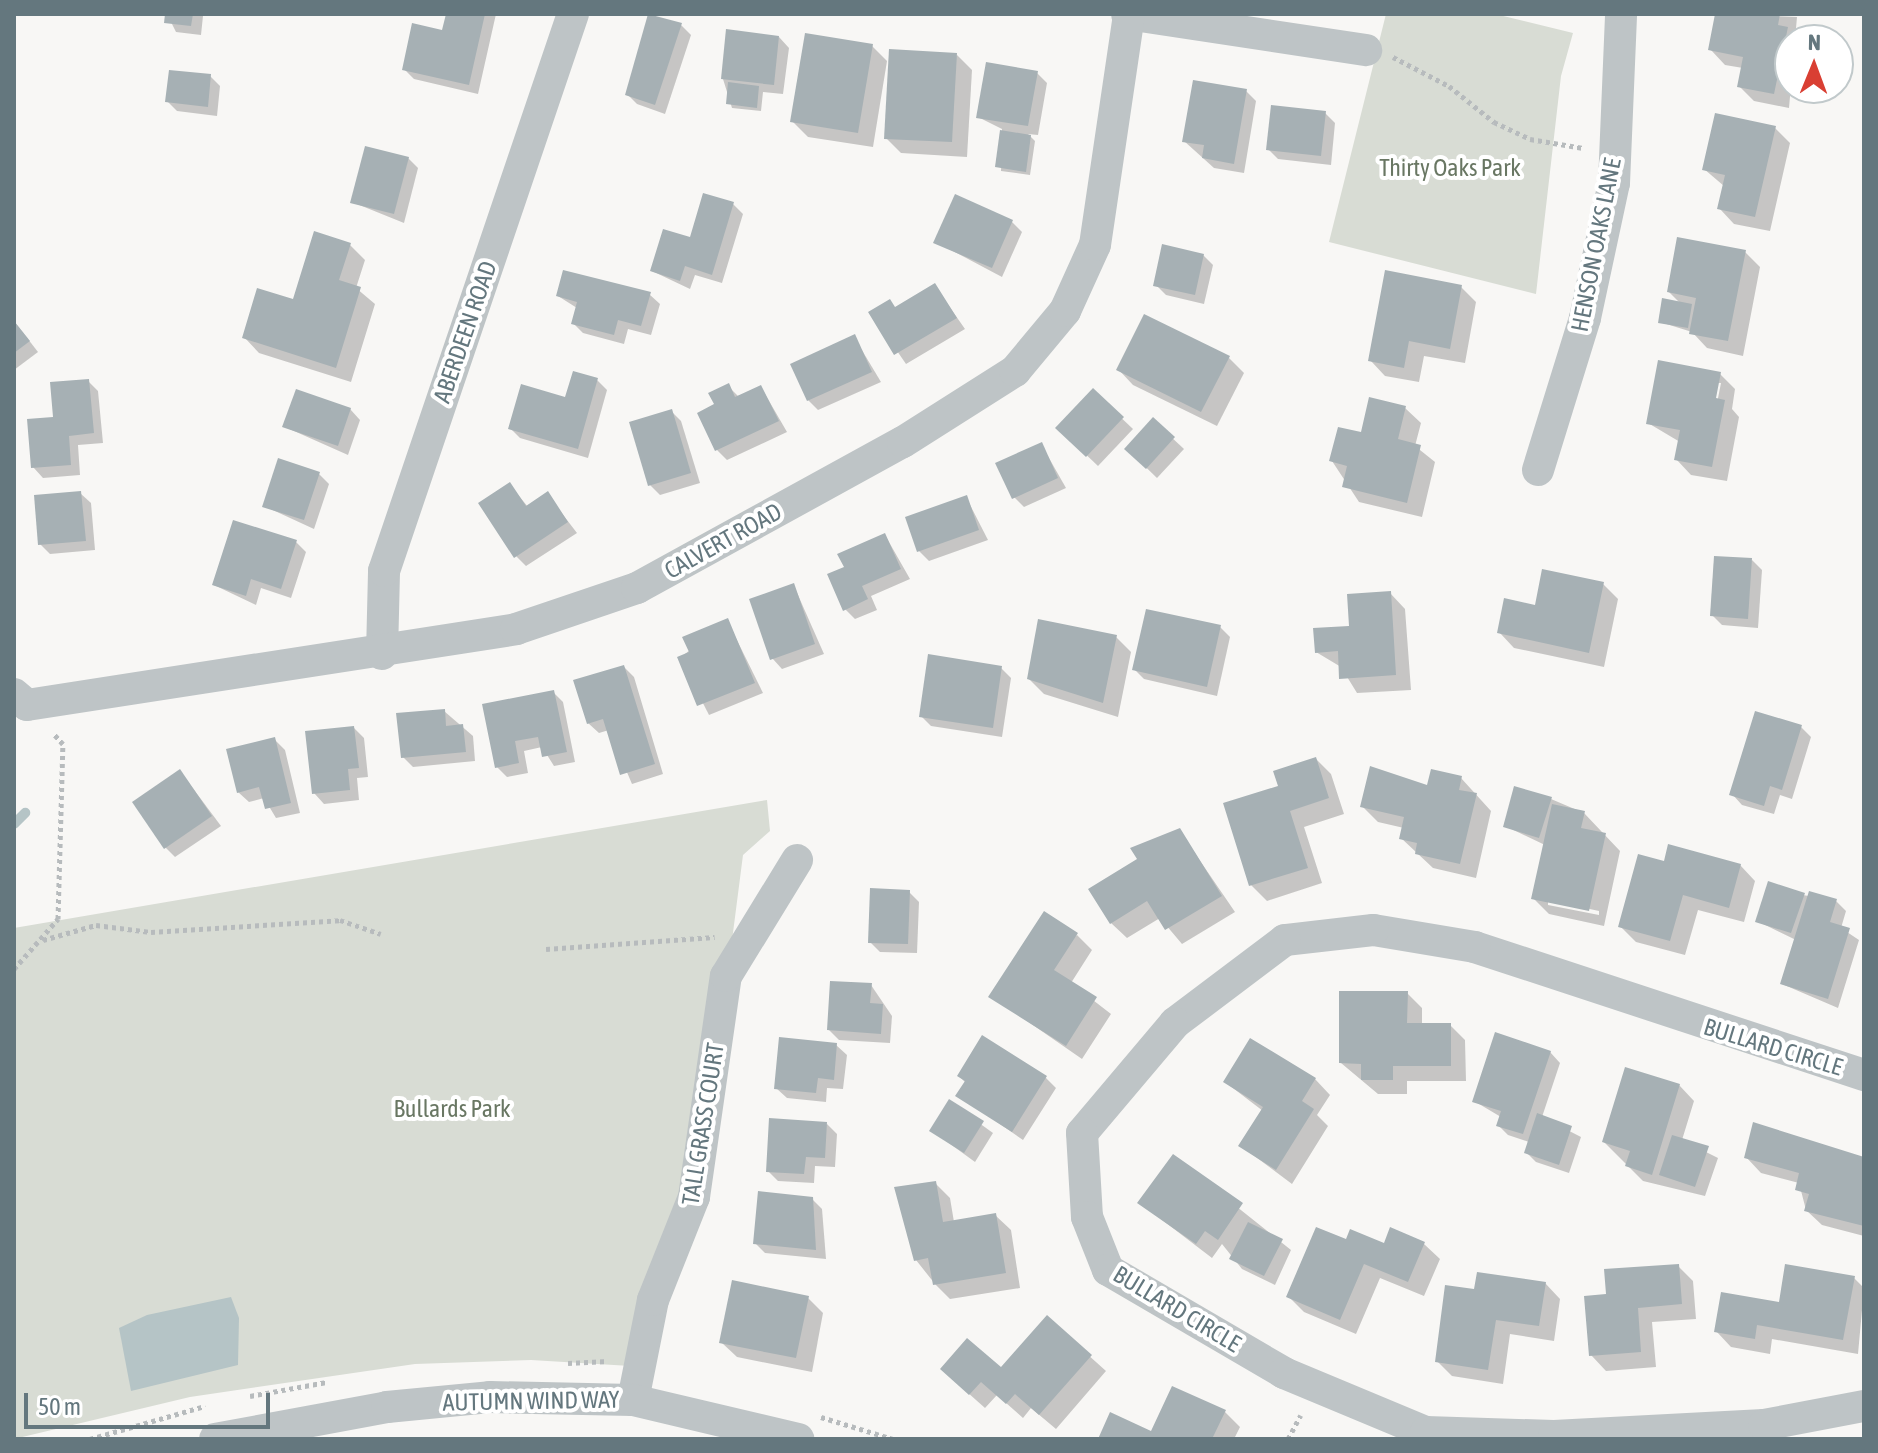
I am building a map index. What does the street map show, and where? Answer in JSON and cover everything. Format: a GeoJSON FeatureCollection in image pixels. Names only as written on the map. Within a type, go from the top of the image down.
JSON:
{"type":"FeatureCollection","features":[{"type":"Feature","properties":{"kind":"street","name":"ABERDEEN ROAD"},"geometry":{"type":"LineString","coordinates":[[382,654],[384,571],[573,14]]}},
{"type":"Feature","properties":{"kind":"street","name":"CALVERT ROAD"},"geometry":{"type":"LineString","coordinates":[[20,699],[382,654],[516,629],[637,588],[903,442],[1015,371],[1065,311],[1095,245],[1128,14]]}},
{"type":"Feature","properties":{"kind":"street"},"geometry":{"type":"LineString","coordinates":[[1128,14],[1366,50]]}},
{"type":"Feature","properties":{"kind":"street","name":"HENSON OAKS LANE"},"geometry":{"type":"LineString","coordinates":[[1538,470],[1585,318],[1615,151],[1621,14]]}},
{"type":"Feature","properties":{"kind":"street","name":"TALL GRASS COURT"},"geometry":{"type":"LineString","coordinates":[[633,1400],[653,1300],[694,1197],[726,976],[797,860]]}},
{"type":"Feature","properties":{"kind":"street","name":"BULLARD CIRCLE"},"geometry":{"type":"LineString","coordinates":[[1864,1075],[1475,947],[1373,930],[1285,940],[1175,1023],[1082,1133],[1087,1217],[1108,1270],[1284,1373],[1426,1432],[1554,1436],[1719,1427],[1864,1406]]}},
{"type":"Feature","properties":{"kind":"street","name":"AUTUMN WIND WAY"},"geometry":{"type":"LineString","coordinates":[[215,1439],[371,1409],[490,1397],[633,1400],[798,1439]]}},
{"type":"Feature","properties":{"kind":"path"},"geometry":{"type":"LineString","coordinates":[[1366,50],[1407,61],[1530,139],[1615,151]]}},
{"type":"Feature","properties":{"kind":"path"},"geometry":{"type":"LineString","coordinates":[[14,969],[43,940],[58,919],[63,744],[20,699]]}},
{"type":"Feature","properties":{"kind":"path"},"geometry":{"type":"LineString","coordinates":[[43,940],[96,925],[151,932],[340,920],[381,934]]}},
{"type":"Feature","properties":{"kind":"path"},"geometry":{"type":"LineString","coordinates":[[546,949],[751,934]]}},
{"type":"Feature","properties":{"kind":"green space","name":"Thirty Oaks Park"},"geometry":{"type":"Polygon","coordinates":[[[1386,14],[1495,14],[1573,33],[1561,76],[1536,294],[1329,242],[1386,14]]]}},
{"type":"Feature","properties":{"kind":"green space","name":"Bullards Park"},"geometry":{"type":"Polygon","coordinates":[[[767,800],[770,831],[743,855],[701,1181],[647,1367],[531,1360],[415,1364],[190,1397],[14,1439],[14,928],[767,800]]]}},
{"type":"Feature","properties":{"kind":"shaded area"},"geometry":{"type":"Polygon","coordinates":[[[231,1297],[239,1318],[238,1365],[131,1391],[119,1328],[147,1315],[231,1297]]]}},
{"type":"Feature","properties":{"kind":"building"},"geometry":{"type":"Polygon","coordinates":[[[165,14],[193,14],[191,26],[164,23],[165,14]]]}},
{"type":"Feature","properties":{"kind":"building"},"geometry":{"type":"Polygon","coordinates":[[[446,14],[485,14],[469,85],[402,70],[412,23],[442,30],[446,14]]]}},
{"type":"Feature","properties":{"kind":"building"},"geometry":{"type":"Polygon","coordinates":[[[648,14],[682,23],[655,105],[625,95],[648,14]]]}},
{"type":"Feature","properties":{"kind":"building"},"geometry":{"type":"Polygon","coordinates":[[[1715,14],[1780,14],[1778,24],[1774,24],[1774,94],[1737,87],[1743,57],[1708,50],[1715,14]]]}},
{"type":"Feature","properties":{"kind":"building"},"geometry":{"type":"Polygon","coordinates":[[[726,29],[779,36],[774,85],[721,79],[726,29]]]}},
{"type":"Feature","properties":{"kind":"building"},"geometry":{"type":"Polygon","coordinates":[[[805,33],[873,44],[858,133],[790,122],[805,33]]]}},
{"type":"Feature","properties":{"kind":"building"},"geometry":{"type":"Polygon","coordinates":[[[889,49],[957,53],[952,142],[884,139],[889,49]]]}},
{"type":"Feature","properties":{"kind":"building"},"geometry":{"type":"Polygon","coordinates":[[[986,62],[1038,71],[1028,126],[976,118],[986,62]]]}},
{"type":"Feature","properties":{"kind":"building"},"geometry":{"type":"Polygon","coordinates":[[[169,70],[211,74],[208,107],[165,102],[169,70]]]}},
{"type":"Feature","properties":{"kind":"building"},"geometry":{"type":"Polygon","coordinates":[[[1193,80],[1247,89],[1234,164],[1202,158],[1204,145],[1182,142],[1193,80]]]}},
{"type":"Feature","properties":{"kind":"building"},"geometry":{"type":"Polygon","coordinates":[[[728,82],[759,86],[757,108],[726,104],[728,82]]]}},
{"type":"Feature","properties":{"kind":"building"},"geometry":{"type":"Polygon","coordinates":[[[1271,105],[1326,111],[1321,156],[1266,150],[1271,105]]]}},
{"type":"Feature","properties":{"kind":"building"},"geometry":{"type":"Polygon","coordinates":[[[1715,113],[1776,126],[1755,217],[1717,209],[1725,175],[1702,170],[1715,113]]]}},
{"type":"Feature","properties":{"kind":"building"},"geometry":{"type":"Polygon","coordinates":[[[1000,130],[1031,135],[1026,172],[995,167],[1000,130]]]}},
{"type":"Feature","properties":{"kind":"building"},"geometry":{"type":"Polygon","coordinates":[[[365,146],[409,157],[394,214],[350,203],[365,146]]]}},
{"type":"Feature","properties":{"kind":"building"},"geometry":{"type":"Polygon","coordinates":[[[703,193],[734,202],[712,275],[685,266],[680,281],[650,271],[663,229],[690,237],[703,193]]]}},
{"type":"Feature","properties":{"kind":"building"},"geometry":{"type":"Polygon","coordinates":[[[955,194],[1013,220],[992,268],[933,243],[955,194]]]}},
{"type":"Feature","properties":{"kind":"building"},"geometry":{"type":"Polygon","coordinates":[[[314,231],[351,243],[339,280],[361,287],[336,368],[242,338],[257,288],[293,299],[314,231]]]}},
{"type":"Feature","properties":{"kind":"building"},"geometry":{"type":"Polygon","coordinates":[[[1677,237],[1746,250],[1728,341],[1689,334],[1696,298],[1667,292],[1677,237]]]}},
{"type":"Feature","properties":{"kind":"building"},"geometry":{"type":"Polygon","coordinates":[[[1162,244],[1204,254],[1195,295],[1153,286],[1162,244]]]}},
{"type":"Feature","properties":{"kind":"building"},"geometry":{"type":"Polygon","coordinates":[[[563,270],[651,292],[641,326],[618,320],[614,335],[571,324],[577,302],[556,296],[563,270]]]}},
{"type":"Feature","properties":{"kind":"building"},"geometry":{"type":"Polygon","coordinates":[[[1385,270],[1462,285],[1450,349],[1409,341],[1404,368],[1368,361],[1385,270]]]}},
{"type":"Feature","properties":{"kind":"building"},"geometry":{"type":"Polygon","coordinates":[[[935,283],[957,318],[894,355],[868,312],[890,299],[895,307],[935,283]]]}},
{"type":"Feature","properties":{"kind":"building"},"geometry":{"type":"Polygon","coordinates":[[[1662,298],[1692,304],[1688,328],[1658,323],[1662,298]]]}},
{"type":"Feature","properties":{"kind":"building"},"geometry":{"type":"Polygon","coordinates":[[[1144,314],[1230,356],[1201,412],[1116,370],[1144,314]]]}},
{"type":"Feature","properties":{"kind":"building"},"geometry":{"type":"Polygon","coordinates":[[[14,321],[30,341],[14,353],[14,321]]]}},
{"type":"Feature","properties":{"kind":"building"},"geometry":{"type":"Polygon","coordinates":[[[855,334],[872,372],[807,401],[790,364],[855,334]]]}},
{"type":"Feature","properties":{"kind":"building"},"geometry":{"type":"Polygon","coordinates":[[[1658,360],[1721,372],[1716,398],[1725,400],[1712,467],[1674,460],[1680,430],[1646,424],[1658,360]]]}},
{"type":"Feature","properties":{"kind":"building"},"geometry":{"type":"Polygon","coordinates":[[[573,371],[598,378],[578,449],[508,429],[521,384],[565,397],[573,371]]]}},
{"type":"Feature","properties":{"kind":"building"},"geometry":{"type":"Polygon","coordinates":[[[89,379],[94,433],[69,436],[71,465],[31,468],[27,419],[53,417],[50,382],[89,379]]]}},
{"type":"Feature","properties":{"kind":"building"},"geometry":{"type":"Polygon","coordinates":[[[729,383],[735,397],[761,385],[779,421],[715,451],[697,413],[714,404],[708,393],[729,383]]]}},
{"type":"Feature","properties":{"kind":"building"},"geometry":{"type":"Polygon","coordinates":[[[1093,388],[1124,417],[1086,457],[1055,428],[1093,388]]]}},
{"type":"Feature","properties":{"kind":"building"},"geometry":{"type":"Polygon","coordinates":[[[296,389],[351,408],[338,446],[282,427],[296,389]]]}},
{"type":"Feature","properties":{"kind":"building"},"geometry":{"type":"Polygon","coordinates":[[[1369,397],[1406,406],[1398,439],[1421,445],[1407,503],[1342,487],[1347,466],[1329,461],[1338,427],[1361,432],[1369,397]]]}},
{"type":"Feature","properties":{"kind":"building"},"geometry":{"type":"Polygon","coordinates":[[[672,409],[691,473],[648,486],[629,422],[672,409]]]}},
{"type":"Feature","properties":{"kind":"building"},"geometry":{"type":"Polygon","coordinates":[[[1153,417],[1175,437],[1146,469],[1124,449],[1153,417]]]}},
{"type":"Feature","properties":{"kind":"building"},"geometry":{"type":"Polygon","coordinates":[[[1042,442],[1058,478],[1012,499],[995,463],[1042,442]]]}},
{"type":"Feature","properties":{"kind":"building"},"geometry":{"type":"Polygon","coordinates":[[[278,458],[320,472],[304,520],[262,507],[278,458]]]}},
{"type":"Feature","properties":{"kind":"building"},"geometry":{"type":"Polygon","coordinates":[[[510,482],[526,506],[548,491],[568,522],[514,558],[478,503],[510,482]]]}},
{"type":"Feature","properties":{"kind":"building"},"geometry":{"type":"Polygon","coordinates":[[[81,491],[86,541],[38,545],[34,495],[81,491]]]}},
{"type":"Feature","properties":{"kind":"building"},"geometry":{"type":"Polygon","coordinates":[[[967,495],[979,530],[917,552],[905,517],[967,495]]]}},
{"type":"Feature","properties":{"kind":"building"},"geometry":{"type":"Polygon","coordinates":[[[233,520],[297,540],[281,589],[251,579],[246,596],[212,585],[233,520]]]}},
{"type":"Feature","properties":{"kind":"building"},"geometry":{"type":"Polygon","coordinates":[[[885,533],[901,569],[862,586],[868,599],[843,611],[827,574],[844,567],[837,554],[885,533]]]}},
{"type":"Feature","properties":{"kind":"building"},"geometry":{"type":"Polygon","coordinates":[[[1714,556],[1752,558],[1748,619],[1710,616],[1714,556]]]}},
{"type":"Feature","properties":{"kind":"building"},"geometry":{"type":"Polygon","coordinates":[[[1542,569],[1604,582],[1589,653],[1497,633],[1504,598],[1535,605],[1542,569]]]}},
{"type":"Feature","properties":{"kind":"building"},"geometry":{"type":"Polygon","coordinates":[[[794,583],[815,644],[770,660],[749,599],[794,583]]]}},
{"type":"Feature","properties":{"kind":"building"},"geometry":{"type":"Polygon","coordinates":[[[1391,591],[1396,675],[1339,679],[1338,651],[1315,653],[1313,628],[1349,626],[1347,594],[1391,591]]]}},
{"type":"Feature","properties":{"kind":"building"},"geometry":{"type":"Polygon","coordinates":[[[1146,609],[1221,625],[1207,687],[1132,670],[1146,609]]]}},
{"type":"Feature","properties":{"kind":"building"},"geometry":{"type":"Polygon","coordinates":[[[728,618],[755,683],[697,706],[677,657],[689,652],[682,637],[728,618]]]}},
{"type":"Feature","properties":{"kind":"building"},"geometry":{"type":"Polygon","coordinates":[[[1038,619],[1117,635],[1103,703],[1027,679],[1038,619]]]}},
{"type":"Feature","properties":{"kind":"building"},"geometry":{"type":"Polygon","coordinates":[[[928,654],[1002,666],[993,728],[919,717],[928,654]]]}},
{"type":"Feature","properties":{"kind":"building"},"geometry":{"type":"Polygon","coordinates":[[[624,665],[655,764],[620,775],[603,719],[587,724],[573,680],[624,665]]]}},
{"type":"Feature","properties":{"kind":"building"},"geometry":{"type":"Polygon","coordinates":[[[554,690],[567,752],[542,757],[538,737],[515,741],[519,763],[495,768],[482,704],[554,690]]]}},
{"type":"Feature","properties":{"kind":"building"},"geometry":{"type":"Polygon","coordinates":[[[445,709],[446,726],[463,724],[466,752],[401,758],[396,713],[445,709]]]}},
{"type":"Feature","properties":{"kind":"building"},"geometry":{"type":"Polygon","coordinates":[[[1755,711],[1802,725],[1782,790],[1770,786],[1764,806],[1729,795],[1755,711]]]}},
{"type":"Feature","properties":{"kind":"building"},"geometry":{"type":"Polygon","coordinates":[[[354,726],[359,768],[348,769],[350,790],[312,794],[305,731],[354,726]]]}},
{"type":"Feature","properties":{"kind":"building"},"geometry":{"type":"Polygon","coordinates":[[[275,737],[291,803],[265,809],[259,787],[237,793],[226,749],[275,737]]]}},
{"type":"Feature","properties":{"kind":"building"},"geometry":{"type":"Polygon","coordinates":[[[1316,757],[1329,798],[1290,811],[1308,868],[1249,886],[1223,803],[1278,786],[1273,771],[1316,757]]]}},
{"type":"Feature","properties":{"kind":"building"},"geometry":{"type":"Polygon","coordinates":[[[1370,766],[1427,785],[1431,769],[1462,776],[1459,790],[1477,793],[1460,864],[1415,854],[1417,843],[1399,839],[1404,817],[1360,807],[1370,766]]]}},
{"type":"Feature","properties":{"kind":"building"},"geometry":{"type":"Polygon","coordinates":[[[180,769],[212,816],[164,849],[132,802],[180,769]]]}},
{"type":"Feature","properties":{"kind":"building"},"geometry":{"type":"Polygon","coordinates":[[[1514,786],[1552,797],[1539,838],[1503,827],[1514,786]]]}},
{"type":"Feature","properties":{"kind":"building"},"geometry":{"type":"Polygon","coordinates":[[[1552,804],[1585,811],[1581,828],[1606,833],[1589,911],[1531,899],[1552,804]]]}},
{"type":"Feature","properties":{"kind":"building"},"geometry":{"type":"Polygon","coordinates":[[[1180,828],[1222,896],[1165,930],[1147,901],[1110,924],[1088,889],[1137,859],[1130,848],[1180,828]]]}},
{"type":"Feature","properties":{"kind":"building"},"geometry":{"type":"Polygon","coordinates":[[[1668,844],[1741,864],[1729,908],[1683,895],[1670,941],[1618,927],[1638,854],[1664,861],[1668,844]]]}},
{"type":"Feature","properties":{"kind":"building"},"geometry":{"type":"Polygon","coordinates":[[[1768,881],[1805,893],[1791,933],[1755,922],[1768,881]]]}},
{"type":"Feature","properties":{"kind":"building"},"geometry":{"type":"Polygon","coordinates":[[[870,888],[910,890],[908,944],[868,943],[870,888]]]}},
{"type":"Feature","properties":{"kind":"building"},"geometry":{"type":"Polygon","coordinates":[[[1809,891],[1837,899],[1830,922],[1850,928],[1828,999],[1780,984],[1809,891]]]}},
{"type":"Feature","properties":{"kind":"building"},"geometry":{"type":"Polygon","coordinates":[[[1044,911],[1078,933],[1054,970],[1097,997],[1066,1046],[988,997],[1044,911]]]}},
{"type":"Feature","properties":{"kind":"building"},"geometry":{"type":"Polygon","coordinates":[[[830,981],[872,983],[870,1003],[883,1004],[881,1034],[827,1030],[830,981]]]}},
{"type":"Feature","properties":{"kind":"building"},"geometry":{"type":"Polygon","coordinates":[[[1339,991],[1408,991],[1407,1023],[1451,1023],[1451,1066],[1393,1066],[1393,1080],[1361,1080],[1361,1064],[1339,1063],[1339,991]]]}},
{"type":"Feature","properties":{"kind":"building"},"geometry":{"type":"Polygon","coordinates":[[[1495,1032],[1551,1051],[1523,1134],[1496,1126],[1501,1111],[1472,1102],[1495,1032]]]}},
{"type":"Feature","properties":{"kind":"building"},"geometry":{"type":"Polygon","coordinates":[[[982,1035],[1047,1076],[1012,1132],[955,1096],[965,1081],[957,1076],[982,1035]]]}},
{"type":"Feature","properties":{"kind":"building"},"geometry":{"type":"Polygon","coordinates":[[[779,1037],[837,1043],[834,1080],[818,1078],[816,1093],[774,1089],[779,1037]]]}},
{"type":"Feature","properties":{"kind":"building"},"geometry":{"type":"Polygon","coordinates":[[[1250,1038],[1316,1078],[1302,1101],[1314,1109],[1276,1170],[1238,1146],[1263,1107],[1223,1082],[1250,1038]]]}},
{"type":"Feature","properties":{"kind":"building"},"geometry":{"type":"Polygon","coordinates":[[[1625,1067],[1680,1084],[1652,1175],[1625,1166],[1630,1151],[1602,1142],[1625,1067]]]}},
{"type":"Feature","properties":{"kind":"building"},"geometry":{"type":"Polygon","coordinates":[[[949,1099],[984,1121],[964,1153],[929,1131],[949,1099]]]}},
{"type":"Feature","properties":{"kind":"building"},"geometry":{"type":"Polygon","coordinates":[[[1537,1113],[1572,1126],[1559,1165],[1524,1153],[1537,1113]]]}},
{"type":"Feature","properties":{"kind":"building"},"geometry":{"type":"Polygon","coordinates":[[[769,1118],[827,1122],[825,1158],[806,1157],[804,1174],[766,1172],[769,1118]]]}},
{"type":"Feature","properties":{"kind":"building"},"geometry":{"type":"Polygon","coordinates":[[[1753,1122],[1864,1157],[1864,1226],[1804,1211],[1809,1194],[1795,1190],[1799,1173],[1744,1158],[1753,1122]]]}},
{"type":"Feature","properties":{"kind":"building"},"geometry":{"type":"Polygon","coordinates":[[[1672,1135],[1709,1146],[1695,1187],[1659,1175],[1672,1135]]]}},
{"type":"Feature","properties":{"kind":"building"},"geometry":{"type":"Polygon","coordinates":[[[1173,1154],[1243,1203],[1218,1240],[1205,1231],[1196,1244],[1137,1203],[1173,1154]]]}},
{"type":"Feature","properties":{"kind":"building"},"geometry":{"type":"Polygon","coordinates":[[[936,1181],[943,1222],[996,1213],[1006,1273],[933,1285],[928,1258],[914,1261],[894,1187],[936,1181]]]}},
{"type":"Feature","properties":{"kind":"building"},"geometry":{"type":"Polygon","coordinates":[[[758,1191],[813,1197],[816,1250],[753,1244],[758,1191]]]}},
{"type":"Feature","properties":{"kind":"building"},"geometry":{"type":"Polygon","coordinates":[[[1248,1222],[1283,1239],[1264,1276],[1229,1259],[1248,1222]]]}},
{"type":"Feature","properties":{"kind":"building"},"geometry":{"type":"Polygon","coordinates":[[[1316,1227],[1346,1239],[1350,1229],[1384,1243],[1390,1227],[1425,1242],[1408,1282],[1364,1264],[1340,1320],[1286,1297],[1316,1227]]]}},
{"type":"Feature","properties":{"kind":"building"},"geometry":{"type":"Polygon","coordinates":[[[1679,1264],[1682,1304],[1638,1308],[1641,1352],[1589,1356],[1584,1296],[1606,1294],[1604,1269],[1679,1264]]]}},
{"type":"Feature","properties":{"kind":"building"},"geometry":{"type":"Polygon","coordinates":[[[1785,1264],[1855,1276],[1843,1340],[1757,1325],[1755,1339],[1714,1332],[1721,1292],[1779,1302],[1785,1264]]]}},
{"type":"Feature","properties":{"kind":"building"},"geometry":{"type":"Polygon","coordinates":[[[1477,1272],[1546,1282],[1539,1326],[1496,1320],[1488,1370],[1435,1362],[1445,1285],[1474,1289],[1477,1272]]]}},
{"type":"Feature","properties":{"kind":"building"},"geometry":{"type":"Polygon","coordinates":[[[732,1280],[809,1296],[796,1358],[719,1343],[732,1280]]]}},
{"type":"Feature","properties":{"kind":"building"},"geometry":{"type":"Polygon","coordinates":[[[1047,1315],[1092,1355],[1039,1415],[1015,1394],[1006,1404],[981,1382],[969,1395],[940,1369],[967,1338],[1001,1367],[1047,1315]]]}},
{"type":"Feature","properties":{"kind":"building"},"geometry":{"type":"Polygon","coordinates":[[[1172,1386],[1226,1410],[1212,1439],[1098,1439],[1110,1412],[1151,1431],[1172,1386]]]}},
{"type":"Feature","properties":{"kind":"waterway"},"geometry":{"type":"LineString","coordinates":[[14,824],[25,813]]}}]}
